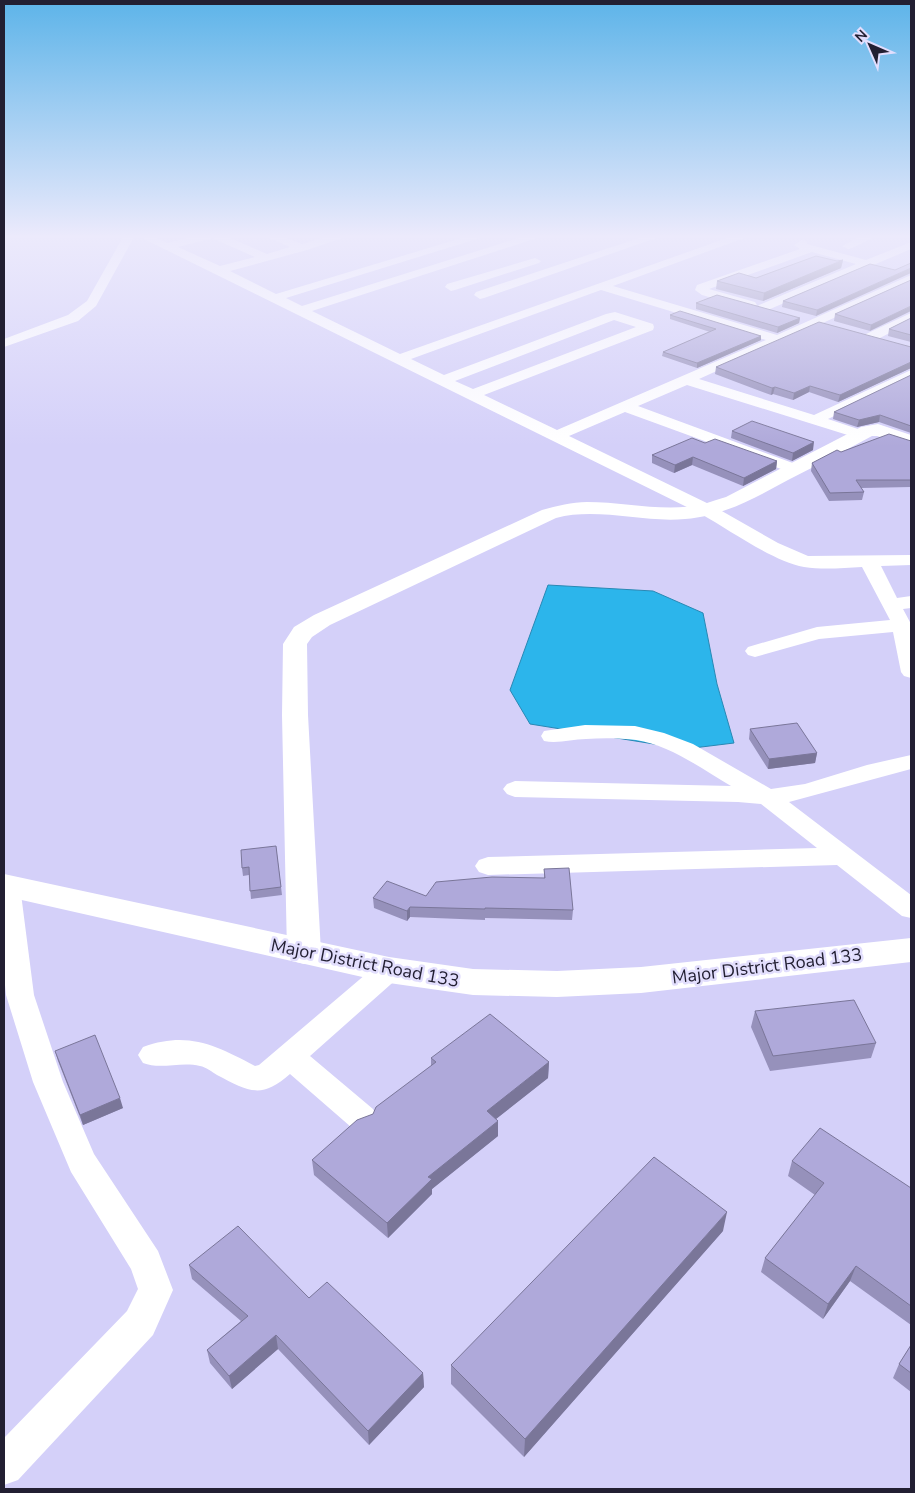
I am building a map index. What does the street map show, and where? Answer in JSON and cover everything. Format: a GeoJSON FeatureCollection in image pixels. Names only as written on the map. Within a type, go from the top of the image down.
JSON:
{"type":"FeatureCollection","features":[{"type":"Feature","properties":{"kind":"street"},"geometry":{"type":"LineString","coordinates":[[4,343],[73,318],[87,307]]}},
{"type":"Feature","properties":{"kind":"street"},"geometry":{"type":"LineString","coordinates":[[293,307],[707,510],[772,547],[803,562],[911,560]]}},
{"type":"Feature","properties":{"kind":"street"},"geometry":{"type":"LineString","coordinates":[[300,310],[311,307]]}},
{"type":"Feature","properties":{"kind":"street"},"geometry":{"type":"LineString","coordinates":[[399,359],[544,307]]}},
{"type":"Feature","properties":{"kind":"street"},"geometry":{"type":"LineString","coordinates":[[669,307],[778,340]]}},
{"type":"Feature","properties":{"kind":"street"},"geometry":{"type":"LineString","coordinates":[[758,307],[780,313]]}},
{"type":"Feature","properties":{"kind":"street"},"geometry":{"type":"LineString","coordinates":[[556,436],[778,340],[850,307]]}},
{"type":"Feature","properties":{"kind":"street"},"geometry":{"type":"LineString","coordinates":[[887,342],[866,336],[911,317]]}},
{"type":"Feature","properties":{"kind":"street"},"geometry":{"type":"LineString","coordinates":[[442,381],[606,318],[622,318],[648,327],[471,395]]}},
{"type":"Feature","properties":{"kind":"street"},"geometry":{"type":"LineString","coordinates":[[798,318],[834,327]]}},
{"type":"Feature","properties":{"kind":"street"},"geometry":{"type":"LineString","coordinates":[[815,420],[910,376]]}},
{"type":"Feature","properties":{"kind":"street"},"geometry":{"type":"LineString","coordinates":[[686,380],[859,434]]}},
{"type":"Feature","properties":{"kind":"street"},"geometry":{"type":"LineString","coordinates":[[666,388],[721,406]]}},
{"type":"Feature","properties":{"kind":"street"},"geometry":{"type":"LineString","coordinates":[[625,407],[667,420],[687,430],[795,469]]}},
{"type":"Feature","properties":{"kind":"street"},"geometry":{"type":"LineString","coordinates":[[304,952],[294,644],[302,632],[322,620],[411,577],[529,522],[557,512],[587,508],[651,513],[685,513],[707,510],[734,501],[859,434],[878,430],[911,441]]}},
{"type":"Feature","properties":{"kind":"street"},"geometry":{"type":"LineString","coordinates":[[869,562],[902,625],[911,672]]}},
{"type":"Feature","properties":{"kind":"street"},"geometry":{"type":"LineString","coordinates":[[891,604],[911,602]]}},
{"type":"Feature","properties":{"kind":"street"},"geometry":{"type":"LineString","coordinates":[[755,650],[817,633],[902,625]]}},
{"type":"Feature","properties":{"kind":"street"},"geometry":{"type":"LineString","coordinates":[[552,736],[585,732],[627,733],[656,738],[685,749],[768,797],[911,909]]}},
{"type":"Feature","properties":{"kind":"street"},"geometry":{"type":"LineString","coordinates":[[515,789],[738,794],[768,797],[799,792],[877,769],[911,762]]}},
{"type":"Feature","properties":{"kind":"street"},"geometry":{"type":"LineString","coordinates":[[488,866],[844,856]]}},
{"type":"Feature","properties":{"kind":"street"},"geometry":{"type":"LineString","coordinates":[[4,1466],[140,1323],[156,1290],[146,1262],[82,1162],[48,1082],[20,995],[5,886]]}},
{"type":"Feature","properties":{"kind":"street","name":"Major District Road 133"},"geometry":{"type":"LineString","coordinates":[[5,886],[304,952],[454,982],[520,986],[637,981],[911,950]]}},
{"type":"Feature","properties":{"kind":"street"},"geometry":{"type":"LineString","coordinates":[[153,1055],[184,1052],[207,1055],[252,1079],[266,1076],[291,1057],[389,970]]}},
{"type":"Feature","properties":{"kind":"street"},"geometry":{"type":"LineString","coordinates":[[291,1057],[362,1118]]}},
{"type":"Feature","properties":{"kind":"water"},"geometry":{"type":"Polygon","coordinates":[[[548,585],[653,591],[703,613],[717,684],[734,743],[685,749],[530,724],[510,690],[548,585]]]}},
{"type":"Feature","properties":{"kind":"building"},"geometry":{"type":"Polygon","coordinates":[[[709,307],[759,307],[800,318],[778,327],[709,307]]]}},
{"type":"Feature","properties":{"kind":"building"},"geometry":{"type":"Polygon","coordinates":[[[804,307],[824,307],[817,310],[804,307]]]}},
{"type":"Feature","properties":{"kind":"building"},"geometry":{"type":"Polygon","coordinates":[[[851,307],[910,307],[871,325],[835,314],[851,307]]]}},
{"type":"Feature","properties":{"kind":"building"},"geometry":{"type":"Polygon","coordinates":[[[680,311],[761,336],[697,363],[663,352],[716,329],[670,315],[680,311]]]}},
{"type":"Feature","properties":{"kind":"building"},"geometry":{"type":"Polygon","coordinates":[[[911,318],[911,335],[889,329],[911,318]]]}},
{"type":"Feature","properties":{"kind":"building"},"geometry":{"type":"Polygon","coordinates":[[[819,322],[911,347],[911,362],[840,395],[810,386],[794,393],[775,387],[772,388],[716,367],[819,322]]]}},
{"type":"Feature","properties":{"kind":"building"},"geometry":{"type":"Polygon","coordinates":[[[911,375],[911,426],[880,415],[859,420],[834,412],[911,375]]]}},
{"type":"Feature","properties":{"kind":"building"},"geometry":{"type":"Polygon","coordinates":[[[752,421],[814,442],[793,453],[732,431],[752,421]]]}},
{"type":"Feature","properties":{"kind":"building"},"geometry":{"type":"Polygon","coordinates":[[[889,434],[911,441],[911,480],[856,480],[864,492],[830,493],[812,463],[837,450],[841,452],[889,434]]]}},
{"type":"Feature","properties":{"kind":"building"},"geometry":{"type":"Polygon","coordinates":[[[692,438],[705,443],[715,439],[777,461],[744,478],[693,457],[675,465],[652,455],[692,438]]]}},
{"type":"Feature","properties":{"kind":"building"},"geometry":{"type":"Polygon","coordinates":[[[797,723],[817,753],[769,759],[750,729],[797,723]]]}},
{"type":"Feature","properties":{"kind":"building"},"geometry":{"type":"Polygon","coordinates":[[[276,846],[281,887],[250,891],[249,867],[242,868],[241,850],[276,846]]]}},
{"type":"Feature","properties":{"kind":"building"},"geometry":{"type":"Polygon","coordinates":[[[569,868],[573,910],[410,907],[407,911],[373,898],[387,881],[426,896],[436,882],[492,877],[545,878],[544,869],[569,868]]]}},
{"type":"Feature","properties":{"kind":"building"},"geometry":{"type":"Polygon","coordinates":[[[854,1000],[876,1043],[773,1056],[755,1011],[854,1000]]]}},
{"type":"Feature","properties":{"kind":"building"},"geometry":{"type":"Polygon","coordinates":[[[490,1014],[549,1062],[487,1111],[498,1121],[428,1177],[432,1179],[387,1223],[312,1160],[357,1120],[373,1114],[376,1107],[436,1062],[431,1058],[490,1014]]]}},
{"type":"Feature","properties":{"kind":"building"},"geometry":{"type":"Polygon","coordinates":[[[95,1035],[120,1098],[80,1115],[55,1051],[95,1035]]]}},
{"type":"Feature","properties":{"kind":"building"},"geometry":{"type":"Polygon","coordinates":[[[820,1128],[911,1188],[911,1306],[856,1266],[828,1304],[765,1258],[824,1183],[792,1161],[820,1128]]]}},
{"type":"Feature","properties":{"kind":"building"},"geometry":{"type":"Polygon","coordinates":[[[654,1157],[727,1212],[525,1439],[451,1365],[654,1157]]]}},
{"type":"Feature","properties":{"kind":"building"},"geometry":{"type":"Polygon","coordinates":[[[238,1226],[309,1298],[327,1282],[423,1373],[368,1431],[276,1335],[229,1376],[207,1350],[248,1316],[189,1265],[238,1226]]]}},
{"type":"Feature","properties":{"kind":"building"},"geometry":{"type":"Polygon","coordinates":[[[911,1345],[911,1373],[899,1364],[911,1345]]]}}]}
